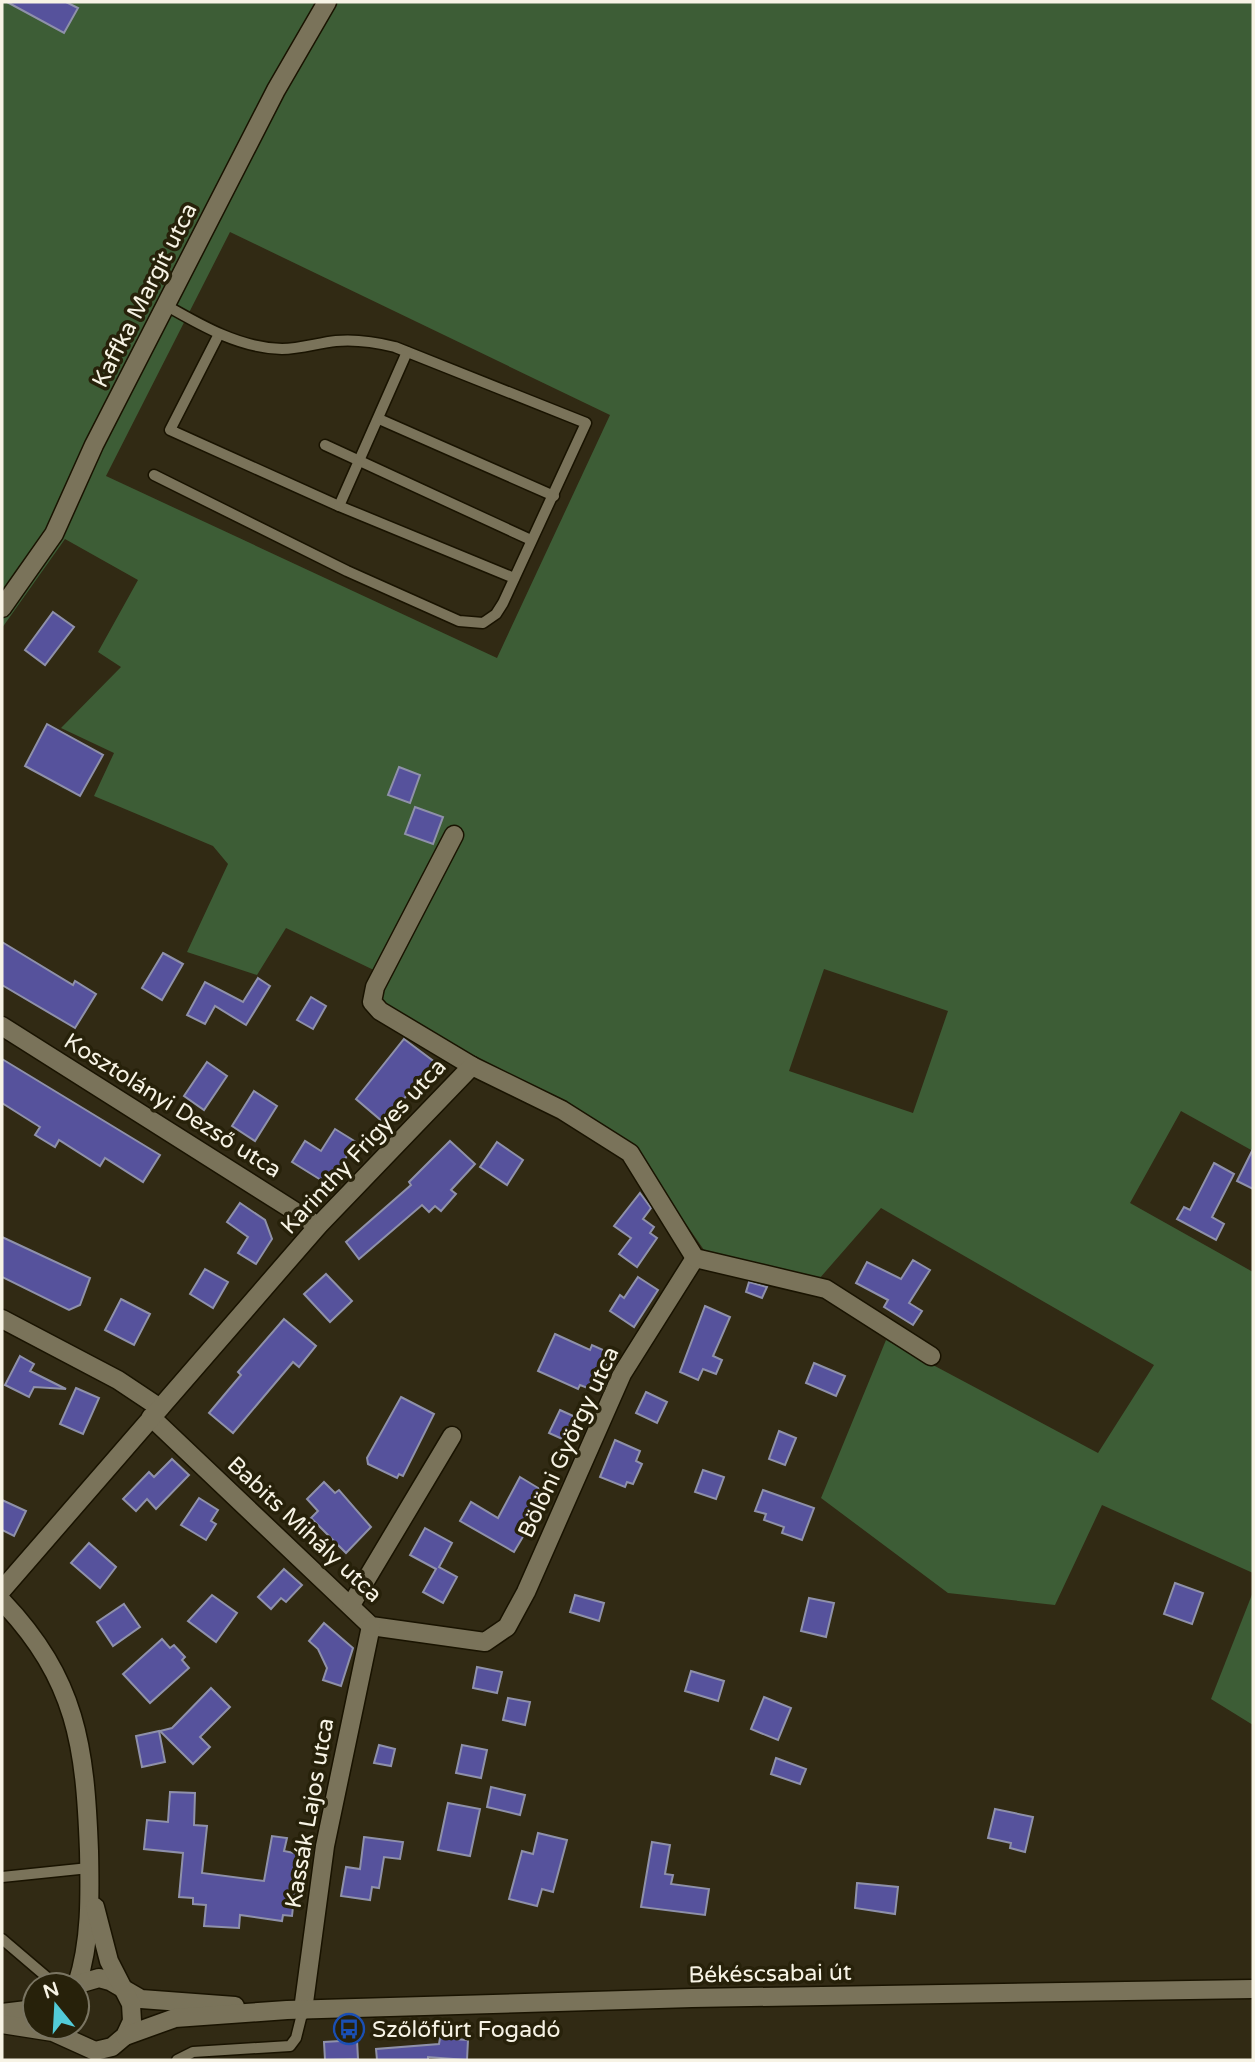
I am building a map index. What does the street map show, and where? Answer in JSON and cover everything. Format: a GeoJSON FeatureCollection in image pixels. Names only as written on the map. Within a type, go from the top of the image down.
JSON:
{"type":"FeatureCollection","features":[{"type":"Feature","properties":{"kind":"street","name":"Kaffka Margit utca"},"geometry":{"type":"LineString","coordinates":[[2,608],[54,534],[94,445],[276,90],[327,2]]}},
{"type":"Feature","properties":{"kind":"street"},"geometry":{"type":"LineString","coordinates":[[454,835],[375,987],[372,1002],[380,1011],[472,1066]]}},
{"type":"Feature","properties":{"kind":"street","name":"Kosztolányi Dezső utca"},"geometry":{"type":"LineString","coordinates":[[2,1026],[318,1226]]}},
{"type":"Feature","properties":{"kind":"street","name":"Karinthy Frigyes utca"},"geometry":{"type":"LineString","coordinates":[[2,1590],[318,1226],[472,1066],[562,1110],[630,1153],[695,1258]]}},
{"type":"Feature","properties":{"kind":"street"},"geometry":{"type":"LineString","coordinates":[[695,1258],[826,1289],[932,1356]]}},
{"type":"Feature","properties":{"kind":"street","name":"Bölöni György utca"},"geometry":{"type":"LineString","coordinates":[[485,1642],[507,1627],[526,1591],[622,1374],[695,1258]]}},
{"type":"Feature","properties":{"kind":"street","name":"Babits Mihály utca"},"geometry":{"type":"LineString","coordinates":[[2,1319],[118,1380],[155,1413],[371,1626],[485,1642]]}},
{"type":"Feature","properties":{"kind":"street"},"geometry":{"type":"LineString","coordinates":[[351,1605],[452,1436]]}},
{"type":"Feature","properties":{"kind":"street"},"geometry":{"type":"LineString","coordinates":[[2,1601],[34,1637],[69,1704],[83,1760],[89,1874],[86,1941],[79,1971]]}},
{"type":"Feature","properties":{"kind":"street","name":"Kassák Lajos utca"},"geometry":{"type":"LineString","coordinates":[[295,2010],[325,1846],[371,1626]]}},
{"type":"Feature","properties":{"kind":"street"},"geometry":{"type":"LineString","coordinates":[[89,1874],[101,1940],[129,1999],[132,2015],[116,2060]]}},
{"type":"Feature","properties":{"kind":"street","name":"Békéscsabai út"},"geometry":{"type":"LineString","coordinates":[[91,1980],[99,1978],[141,1999],[295,2010]]}},
{"type":"Feature","properties":{"kind":"street","name":"Békéscsabai út"},"geometry":{"type":"LineString","coordinates":[[74,2041],[83,2048],[95,2051],[107,2049],[123,2038],[175,2018],[295,2010],[692,1998],[1253,1989]]}},
{"type":"Feature","properties":{"kind":"street"},"geometry":{"type":"LineString","coordinates":[[2,2013],[21,2011]]}},
{"type":"Feature","properties":{"kind":"street","name":"Békéscsabai út"},"geometry":{"type":"LineString","coordinates":[[2,2024],[21,2027]]}},
{"type":"Feature","properties":{"kind":"street"},"geometry":{"type":"LineString","coordinates":[[70,2041],[81,2060]]}},
{"type":"Feature","properties":{"kind":"lane"},"geometry":{"type":"LineString","coordinates":[[154,475],[347,571],[459,621],[482,623],[490,619],[503,603],[586,423],[407,352],[368,340],[337,341],[285,349],[261,347],[219,334],[167,306]]}},
{"type":"Feature","properties":{"kind":"lane"},"geometry":{"type":"LineString","coordinates":[[219,334],[170,430],[339,506],[514,578]]}},
{"type":"Feature","properties":{"kind":"lane"},"geometry":{"type":"LineString","coordinates":[[339,506],[407,352]]}},
{"type":"Feature","properties":{"kind":"lane"},"geometry":{"type":"LineString","coordinates":[[379,419],[554,496]]}},
{"type":"Feature","properties":{"kind":"lane"},"geometry":{"type":"LineString","coordinates":[[325,445],[531,540]]}},
{"type":"Feature","properties":{"kind":"lane"},"geometry":{"type":"LineString","coordinates":[[2,1877],[89,1874]]}},
{"type":"Feature","properties":{"kind":"lane"},"geometry":{"type":"LineString","coordinates":[[2,1939],[40,1971]]}},
{"type":"Feature","properties":{"kind":"lane"},"geometry":{"type":"LineString","coordinates":[[177,2060],[192,2052],[290,2046],[296,2038],[295,2010]]}},
{"type":"Feature","properties":{"kind":"green space"},"geometry":{"type":"Polygon","coordinates":[[[2,2],[1253,2],[1253,1151],[1181,1111],[1130,1203],[1253,1272],[1253,1573],[1102,1505],[1055,1605],[948,1593],[821,1498],[886,1340],[1098,1453],[1154,1365],[881,1208],[819,1279],[704,1250],[631,1145],[383,1004],[380,973],[286,928],[257,975],[187,952],[228,864],[213,846],[94,796],[114,753],[61,728],[121,667],[98,652],[138,580],[65,539],[2,628],[2,2]],[[230,232],[106,476],[497,658],[610,415],[230,232]],[[824,969],[789,1071],[913,1113],[948,1011],[824,969]]]}},
{"type":"Feature","properties":{"kind":"green space"},"geometry":{"type":"Polygon","coordinates":[[[1253,1592],[1253,1725],[1211,1699],[1253,1592]]]}},
{"type":"Feature","properties":{"kind":"building"},"geometry":{"type":"Polygon","coordinates":[[[7,2],[66,2],[78,8],[64,33],[7,2]]]}},
{"type":"Feature","properties":{"kind":"building"},"geometry":{"type":"Polygon","coordinates":[[[53,612],[74,627],[45,665],[25,650],[53,612]]]}},
{"type":"Feature","properties":{"kind":"building"},"geometry":{"type":"Polygon","coordinates":[[[47,724],[103,755],[80,796],[25,766],[47,724]]]}},
{"type":"Feature","properties":{"kind":"building"},"geometry":{"type":"Polygon","coordinates":[[[399,767],[420,775],[410,803],[388,795],[399,767]]]}},
{"type":"Feature","properties":{"kind":"building"},"geometry":{"type":"Polygon","coordinates":[[[415,807],[443,817],[433,844],[405,834],[415,807]]]}},
{"type":"Feature","properties":{"kind":"building"},"geometry":{"type":"Polygon","coordinates":[[[2,942],[73,985],[75,981],[96,994],[75,1028],[2,985],[2,942]]]}},
{"type":"Feature","properties":{"kind":"building"},"geometry":{"type":"Polygon","coordinates":[[[163,953],[183,964],[162,1000],[142,988],[163,953]]]}},
{"type":"Feature","properties":{"kind":"building"},"geometry":{"type":"Polygon","coordinates":[[[258,978],[270,986],[246,1025],[215,1006],[205,1024],[187,1015],[205,982],[243,1002],[258,978]]]}},
{"type":"Feature","properties":{"kind":"building"},"geometry":{"type":"Polygon","coordinates":[[[311,997],[326,1006],[313,1029],[297,1020],[311,997]]]}},
{"type":"Feature","properties":{"kind":"building"},"geometry":{"type":"Polygon","coordinates":[[[404,1039],[436,1063],[383,1122],[356,1099],[404,1039]]]}},
{"type":"Feature","properties":{"kind":"building"},"geometry":{"type":"Polygon","coordinates":[[[2,1059],[160,1155],[143,1182],[105,1158],[100,1166],[59,1140],[55,1147],[35,1135],[40,1127],[2,1103],[2,1059]]]}},
{"type":"Feature","properties":{"kind":"building"},"geometry":{"type":"Polygon","coordinates":[[[207,1062],[227,1076],[204,1110],[184,1096],[207,1062]]]}},
{"type":"Feature","properties":{"kind":"building"},"geometry":{"type":"Polygon","coordinates":[[[254,1091],[277,1106],[255,1141],[232,1126],[254,1091]]]}},
{"type":"Feature","properties":{"kind":"building"},"geometry":{"type":"Polygon","coordinates":[[[335,1129],[356,1142],[332,1179],[321,1180],[292,1162],[305,1141],[321,1151],[335,1129]]]}},
{"type":"Feature","properties":{"kind":"building"},"geometry":{"type":"Polygon","coordinates":[[[450,1141],[475,1164],[451,1190],[456,1194],[441,1211],[435,1206],[429,1212],[422,1205],[359,1259],[346,1242],[411,1185],[409,1182],[450,1141]]]}},
{"type":"Feature","properties":{"kind":"building"},"geometry":{"type":"Polygon","coordinates":[[[497,1142],[523,1160],[507,1185],[480,1167],[497,1142]]]}},
{"type":"Feature","properties":{"kind":"building"},"geometry":{"type":"Polygon","coordinates":[[[1253,1149],[1253,1189],[1237,1181],[1253,1149]]]}},
{"type":"Feature","properties":{"kind":"building"},"geometry":{"type":"Polygon","coordinates":[[[1214,1163],[1234,1174],[1212,1217],[1224,1224],[1216,1240],[1177,1219],[1184,1207],[1190,1210],[1214,1163]]]}},
{"type":"Feature","properties":{"kind":"building"},"geometry":{"type":"Polygon","coordinates":[[[640,1193],[651,1208],[643,1219],[654,1227],[650,1233],[657,1238],[637,1267],[619,1254],[631,1238],[614,1226],[640,1193]]]}},
{"type":"Feature","properties":{"kind":"building"},"geometry":{"type":"Polygon","coordinates":[[[240,1203],[265,1220],[272,1239],[256,1264],[238,1253],[248,1237],[227,1222],[240,1203]]]}},
{"type":"Feature","properties":{"kind":"building"},"geometry":{"type":"Polygon","coordinates":[[[2,1237],[90,1278],[80,1305],[69,1310],[2,1277],[2,1237]]]}},
{"type":"Feature","properties":{"kind":"building"},"geometry":{"type":"Polygon","coordinates":[[[913,1260],[930,1270],[909,1303],[922,1311],[913,1325],[884,1307],[888,1300],[856,1283],[867,1262],[901,1279],[913,1260]]]}},
{"type":"Feature","properties":{"kind":"building"},"geometry":{"type":"Polygon","coordinates":[[[205,1269],[228,1282],[213,1308],[190,1294],[205,1269]]]}},
{"type":"Feature","properties":{"kind":"building"},"geometry":{"type":"Polygon","coordinates":[[[326,1274],[352,1301],[330,1322],[304,1294],[326,1274]]]}},
{"type":"Feature","properties":{"kind":"building"},"geometry":{"type":"Polygon","coordinates":[[[638,1277],[658,1290],[634,1327],[610,1311],[620,1295],[624,1298],[638,1277]]]}},
{"type":"Feature","properties":{"kind":"building"},"geometry":{"type":"Polygon","coordinates":[[[749,1282],[767,1287],[762,1298],[746,1292],[749,1282]]]}},
{"type":"Feature","properties":{"kind":"building"},"geometry":{"type":"Polygon","coordinates":[[[121,1299],[150,1314],[134,1345],[105,1330],[121,1299]]]}},
{"type":"Feature","properties":{"kind":"building"},"geometry":{"type":"Polygon","coordinates":[[[705,1306],[730,1317],[713,1356],[722,1360],[716,1374],[703,1369],[698,1380],[680,1372],[705,1306]]]}},
{"type":"Feature","properties":{"kind":"building"},"geometry":{"type":"Polygon","coordinates":[[[284,1319],[316,1346],[299,1367],[293,1362],[233,1433],[209,1413],[241,1375],[238,1372],[284,1319]]]}},
{"type":"Feature","properties":{"kind":"building"},"geometry":{"type":"Polygon","coordinates":[[[555,1334],[590,1350],[592,1345],[612,1354],[593,1390],[580,1385],[578,1389],[538,1371],[555,1334]]]}},
{"type":"Feature","properties":{"kind":"building"},"geometry":{"type":"Polygon","coordinates":[[[20,1356],[34,1364],[30,1371],[66,1389],[34,1387],[29,1397],[5,1385],[20,1356]]]}},
{"type":"Feature","properties":{"kind":"building"},"geometry":{"type":"Polygon","coordinates":[[[814,1363],[845,1376],[836,1396],[806,1383],[814,1363]]]}},
{"type":"Feature","properties":{"kind":"building"},"geometry":{"type":"Polygon","coordinates":[[[76,1388],[99,1398],[83,1434],[60,1424],[76,1388]]]}},
{"type":"Feature","properties":{"kind":"building"},"geometry":{"type":"Polygon","coordinates":[[[646,1392],[667,1402],[657,1423],[636,1413],[646,1392]]]}},
{"type":"Feature","properties":{"kind":"building"},"geometry":{"type":"Polygon","coordinates":[[[401,1397],[434,1414],[403,1476],[399,1474],[397,1478],[368,1464],[367,1458],[401,1397]]]}},
{"type":"Feature","properties":{"kind":"building"},"geometry":{"type":"Polygon","coordinates":[[[560,1410],[582,1420],[571,1443],[549,1433],[560,1410]]]}},
{"type":"Feature","properties":{"kind":"building"},"geometry":{"type":"Polygon","coordinates":[[[779,1431],[796,1438],[785,1465],[769,1459],[779,1431]]]}},
{"type":"Feature","properties":{"kind":"building"},"geometry":{"type":"Polygon","coordinates":[[[615,1440],[640,1451],[636,1461],[642,1464],[633,1484],[627,1482],[625,1487],[600,1477],[615,1440]]]}},
{"type":"Feature","properties":{"kind":"building"},"geometry":{"type":"Polygon","coordinates":[[[172,1459],[189,1475],[156,1509],[147,1499],[136,1511],[123,1499],[149,1472],[154,1477],[172,1459]]]}},
{"type":"Feature","properties":{"kind":"building"},"geometry":{"type":"Polygon","coordinates":[[[703,1470],[724,1477],[716,1499],[695,1492],[703,1470]]]}},
{"type":"Feature","properties":{"kind":"building"},"geometry":{"type":"Polygon","coordinates":[[[520,1477],[548,1494],[514,1552],[460,1521],[471,1502],[498,1518],[520,1477]]]}},
{"type":"Feature","properties":{"kind":"building"},"geometry":{"type":"Polygon","coordinates":[[[324,1482],[335,1493],[339,1490],[371,1527],[346,1553],[311,1518],[318,1511],[307,1499],[324,1482]]]}},
{"type":"Feature","properties":{"kind":"building"},"geometry":{"type":"Polygon","coordinates":[[[763,1490],[814,1508],[802,1540],[782,1533],[784,1527],[764,1520],[766,1514],[755,1511],[763,1490]]]}},
{"type":"Feature","properties":{"kind":"building"},"geometry":{"type":"Polygon","coordinates":[[[199,1498],[218,1510],[211,1521],[216,1524],[206,1540],[181,1525],[199,1498]]]}},
{"type":"Feature","properties":{"kind":"building"},"geometry":{"type":"Polygon","coordinates":[[[2,1500],[26,1511],[14,1536],[2,1530],[2,1500]]]}},
{"type":"Feature","properties":{"kind":"building"},"geometry":{"type":"Polygon","coordinates":[[[425,1528],[452,1543],[439,1567],[457,1577],[443,1603],[423,1592],[436,1569],[410,1555],[425,1528]]]}},
{"type":"Feature","properties":{"kind":"building"},"geometry":{"type":"Polygon","coordinates":[[[89,1543],[116,1567],[100,1588],[71,1563],[89,1543]]]}},
{"type":"Feature","properties":{"kind":"building"},"geometry":{"type":"Polygon","coordinates":[[[284,1569],[302,1585],[286,1602],[281,1598],[271,1609],[258,1597],[284,1569]]]}},
{"type":"Feature","properties":{"kind":"building"},"geometry":{"type":"Polygon","coordinates":[[[1175,1583],[1203,1593],[1192,1624],[1164,1614],[1175,1583]]]}},
{"type":"Feature","properties":{"kind":"building"},"geometry":{"type":"Polygon","coordinates":[[[212,1595],[237,1613],[216,1642],[188,1621],[212,1595]]]}},
{"type":"Feature","properties":{"kind":"building"},"geometry":{"type":"Polygon","coordinates":[[[575,1595],[604,1603],[599,1621],[570,1612],[575,1595]]]}},
{"type":"Feature","properties":{"kind":"building"},"geometry":{"type":"Polygon","coordinates":[[[809,1598],[834,1603],[826,1637],[801,1631],[809,1598]]]}},
{"type":"Feature","properties":{"kind":"building"},"geometry":{"type":"Polygon","coordinates":[[[124,1604],[140,1627],[113,1646],[97,1622],[124,1604]]]}},
{"type":"Feature","properties":{"kind":"building"},"geometry":{"type":"Polygon","coordinates":[[[324,1623],[353,1648],[341,1686],[323,1680],[327,1668],[318,1649],[309,1641],[324,1623]]]}},
{"type":"Feature","properties":{"kind":"building"},"geometry":{"type":"Polygon","coordinates":[[[162,1639],[170,1648],[174,1645],[185,1657],[182,1660],[189,1668],[150,1703],[123,1674],[162,1639]]]}},
{"type":"Feature","properties":{"kind":"building"},"geometry":{"type":"Polygon","coordinates":[[[477,1667],[502,1672],[497,1693],[473,1688],[477,1667]]]}},
{"type":"Feature","properties":{"kind":"building"},"geometry":{"type":"Polygon","coordinates":[[[691,1671],[724,1681],[718,1701],[685,1691],[691,1671]]]}},
{"type":"Feature","properties":{"kind":"building"},"geometry":{"type":"Polygon","coordinates":[[[211,1688],[230,1707],[200,1737],[210,1747],[193,1764],[160,1731],[172,1728],[211,1688]]]}},
{"type":"Feature","properties":{"kind":"building"},"geometry":{"type":"Polygon","coordinates":[[[764,1697],[791,1708],[778,1740],[751,1729],[764,1697]]]}},
{"type":"Feature","properties":{"kind":"building"},"geometry":{"type":"Polygon","coordinates":[[[508,1698],[530,1702],[525,1725],[503,1720],[508,1698]]]}},
{"type":"Feature","properties":{"kind":"building"},"geometry":{"type":"Polygon","coordinates":[[[159,1731],[165,1762],[142,1767],[136,1736],[159,1731]]]}},
{"type":"Feature","properties":{"kind":"building"},"geometry":{"type":"Polygon","coordinates":[[[379,1745],[395,1749],[391,1766],[374,1763],[379,1745]]]}},
{"type":"Feature","properties":{"kind":"building"},"geometry":{"type":"Polygon","coordinates":[[[462,1745],[487,1750],[481,1778],[456,1773],[462,1745]]]}},
{"type":"Feature","properties":{"kind":"building"},"geometry":{"type":"Polygon","coordinates":[[[776,1758],[806,1769],[800,1784],[771,1774],[776,1758]]]}},
{"type":"Feature","properties":{"kind":"building"},"geometry":{"type":"Polygon","coordinates":[[[491,1787],[525,1795],[520,1815],[487,1807],[491,1787]]]}},
{"type":"Feature","properties":{"kind":"building"},"geometry":{"type":"Polygon","coordinates":[[[170,1792],[195,1793],[194,1825],[207,1826],[202,1873],[264,1881],[272,1836],[287,1838],[284,1851],[299,1854],[292,1916],[283,1915],[282,1921],[240,1915],[239,1928],[204,1926],[206,1905],[193,1904],[193,1898],[179,1897],[183,1853],[144,1849],[147,1820],[168,1822],[170,1792]]]}},
{"type":"Feature","properties":{"kind":"building"},"geometry":{"type":"Polygon","coordinates":[[[448,1803],[480,1809],[470,1856],[438,1850],[448,1803]]]}},
{"type":"Feature","properties":{"kind":"building"},"geometry":{"type":"Polygon","coordinates":[[[995,1809],[1033,1817],[1025,1852],[1010,1848],[1011,1843],[988,1838],[995,1809]]]}},
{"type":"Feature","properties":{"kind":"building"},"geometry":{"type":"Polygon","coordinates":[[[538,1833],[567,1840],[553,1892],[542,1889],[537,1906],[509,1899],[522,1851],[533,1854],[538,1833]]]}},
{"type":"Feature","properties":{"kind":"building"},"geometry":{"type":"Polygon","coordinates":[[[364,1837],[403,1842],[400,1859],[384,1857],[379,1888],[372,1887],[370,1900],[341,1896],[346,1867],[360,1869],[364,1837]]]}},
{"type":"Feature","properties":{"kind":"building"},"geometry":{"type":"Polygon","coordinates":[[[652,1842],[670,1845],[665,1874],[673,1875],[671,1884],[709,1889],[705,1915],[641,1907],[652,1842]]]}},
{"type":"Feature","properties":{"kind":"building"},"geometry":{"type":"Polygon","coordinates":[[[857,1883],[898,1887],[895,1914],[855,1908],[857,1883]]]}},
{"type":"Feature","properties":{"kind":"building"},"geometry":{"type":"Polygon","coordinates":[[[440,2038],[468,2040],[467,2060],[428,2057],[428,2060],[377,2060],[376,2049],[439,2044],[440,2038]]]}},
{"type":"Feature","properties":{"kind":"building"},"geometry":{"type":"Polygon","coordinates":[[[357,2040],[358,2059],[325,2060],[324,2042],[357,2040]]]}},
{"type":"Feature","properties":{"kind":"place","name":"Szőlőfürt Fogadó"},"geometry":{"type":"Point","coordinates":[349,2029]}}]}
